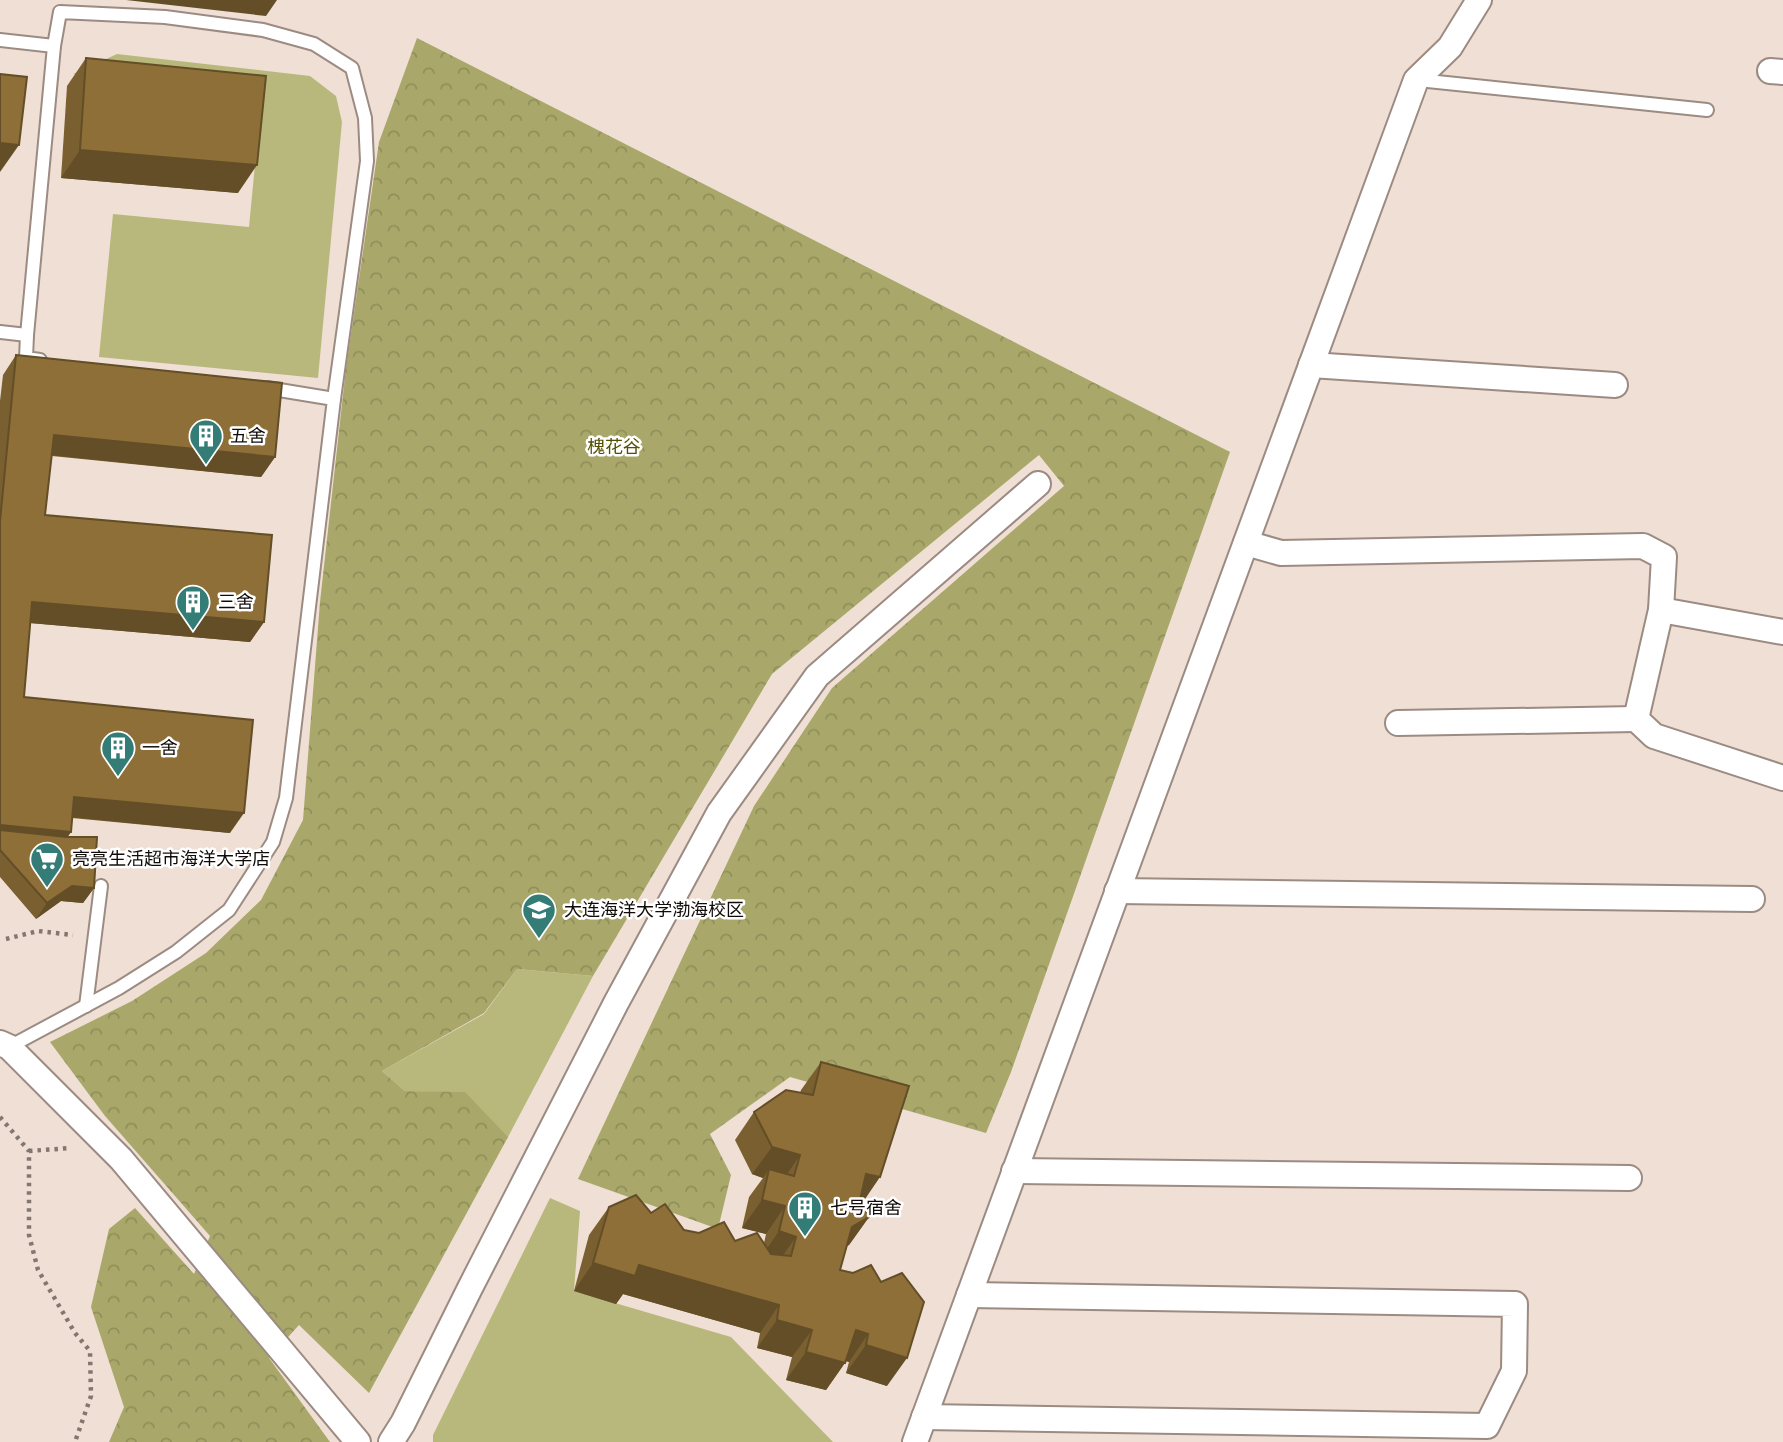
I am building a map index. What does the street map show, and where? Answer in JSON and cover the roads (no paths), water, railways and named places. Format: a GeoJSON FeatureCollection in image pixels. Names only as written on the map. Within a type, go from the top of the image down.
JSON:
{"type":"FeatureCollection","features":[{"type":"Feature","properties":{"kind":"street"},"geometry":{"type":"LineString","coordinates":[[915,1442],[1416,80],[1450,47],[1479,0]]}},
{"type":"Feature","properties":{"kind":"street"},"geometry":{"type":"LineString","coordinates":[[1311,365],[1615,385]]}},
{"type":"Feature","properties":{"kind":"street"},"geometry":{"type":"LineString","coordinates":[[391,1442],[616,1003],[719,813],[817,676],[1038,484]]}},
{"type":"Feature","properties":{"kind":"street"},"geometry":{"type":"LineString","coordinates":[[1246,543],[1281,553],[1643,546],[1664,557],[1661,610],[1636,719]]}},
{"type":"Feature","properties":{"kind":"street"},"geometry":{"type":"LineString","coordinates":[[1661,610],[1783,632]]}},
{"type":"Feature","properties":{"kind":"street"},"geometry":{"type":"LineString","coordinates":[[1398,723],[1636,719],[1654,736],[1783,778]]}},
{"type":"Feature","properties":{"kind":"street"},"geometry":{"type":"LineString","coordinates":[[1117,891],[1752,900]]}},
{"type":"Feature","properties":{"kind":"street"},"geometry":{"type":"LineString","coordinates":[[5,1045],[121,1159],[358,1442]]}},
{"type":"Feature","properties":{"kind":"street"},"geometry":{"type":"LineString","coordinates":[[1014,1171],[1629,1178]]}},
{"type":"Feature","properties":{"kind":"street"},"geometry":{"type":"LineString","coordinates":[[924,1417],[1487,1426],[1514,1371],[1516,1304],[969,1295]]}},
{"type":"Feature","properties":{"kind":"lane"},"geometry":{"type":"LineString","coordinates":[[5,1045],[86,1006],[176,952],[229,910],[273,842],[286,798],[334,399],[367,161],[365,118],[352,68],[314,44],[263,30],[165,17],[60,12],[54,46],[26,358],[53,361]]}},
{"type":"Feature","properties":{"kind":"lane"},"geometry":{"type":"LineString","coordinates":[[0,40],[54,46]]}},
{"type":"Feature","properties":{"kind":"lane"},"geometry":{"type":"LineString","coordinates":[[1416,80],[1707,110]]}},
{"type":"Feature","properties":{"kind":"lane"},"geometry":{"type":"LineString","coordinates":[[0,332],[27,335]]}},
{"type":"Feature","properties":{"kind":"lane"},"geometry":{"type":"LineString","coordinates":[[252,386],[334,399]]}},
{"type":"Feature","properties":{"kind":"lane"},"geometry":{"type":"LineString","coordinates":[[86,1006],[101,886]]}},
{"type":"Feature","properties":{"kind":"place","name":"五舍"},"geometry":{"type":"Point","coordinates":[206,466]}},
{"type":"Feature","properties":{"kind":"place","name":"三舍"},"geometry":{"type":"Point","coordinates":[193,632]}},
{"type":"Feature","properties":{"kind":"place","name":"一舍"},"geometry":{"type":"Point","coordinates":[118,778]}},
{"type":"Feature","properties":{"kind":"place","name":"亮亮生活超市海洋大学店"},"geometry":{"type":"Point","coordinates":[47,889]}},
{"type":"Feature","properties":{"kind":"place","name":"大连海洋大学渤海校区"},"geometry":{"type":"Point","coordinates":[539,940]}},
{"type":"Feature","properties":{"kind":"place","name":"七号宿舍"},"geometry":{"type":"Point","coordinates":[805,1238]}},
{"type":"Feature","properties":{"kind":"park label","name":"槐花谷"},"geometry":{"type":"Point","coordinates":[614,447]}}]}
